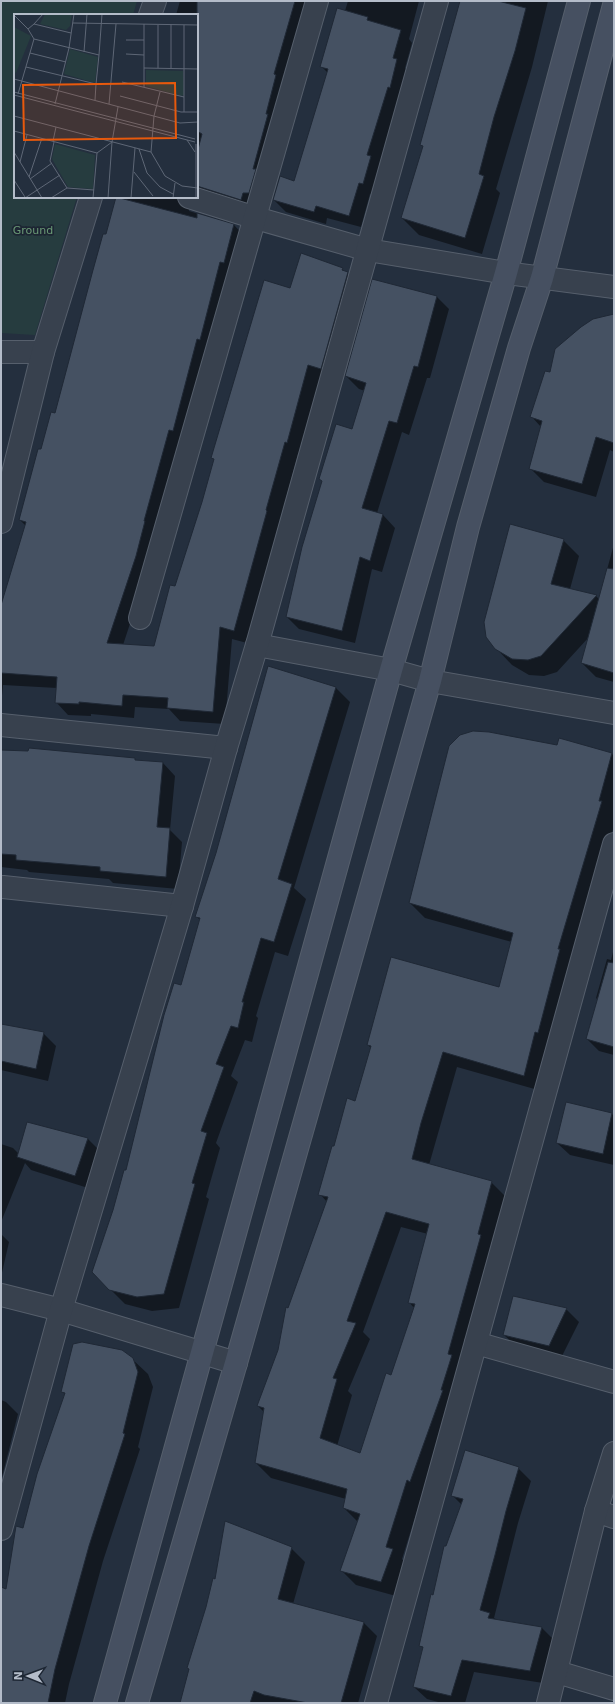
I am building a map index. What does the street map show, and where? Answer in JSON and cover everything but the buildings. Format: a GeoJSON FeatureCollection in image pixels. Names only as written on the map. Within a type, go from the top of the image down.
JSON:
{"type":"FeatureCollection","features":[{"type":"Feature","properties":{"kind":"main road"},"geometry":{"type":"LineString","coordinates":[[105,1703],[391,670],[506,273],[579,1]]}},
{"type":"Feature","properties":{"kind":"main road"},"geometry":{"type":"LineString","coordinates":[[137,1703],[236,1363],[430,681],[468,527],[519,348],[542,278],[614,5]]}},
{"type":"Feature","properties":{"kind":"street"},"geometry":{"type":"LineString","coordinates":[[150,14],[155,1]]}},
{"type":"Feature","properties":{"kind":"street"},"geometry":{"type":"LineString","coordinates":[[140,618],[256,218],[317,1]]}},
{"type":"Feature","properties":{"kind":"street"},"geometry":{"type":"LineString","coordinates":[[1,1529],[61,1310],[182,906],[226,748],[257,645],[437,1]]}},
{"type":"Feature","properties":{"kind":"street"},"geometry":{"type":"LineString","coordinates":[[1,522],[43,352],[91,198]]}},
{"type":"Feature","properties":{"kind":"street"},"geometry":{"type":"LineString","coordinates":[[191,198],[368,250],[506,273],[614,287]]}},
{"type":"Feature","properties":{"kind":"street"},"geometry":{"type":"LineString","coordinates":[[1,352],[43,352]]}},
{"type":"Feature","properties":{"kind":"street"},"geometry":{"type":"LineString","coordinates":[[257,645],[391,670],[430,681],[614,713]]}},
{"type":"Feature","properties":{"kind":"street"},"geometry":{"type":"LineString","coordinates":[[1,725],[226,748]]}},
{"type":"Feature","properties":{"kind":"street"},"geometry":{"type":"LineString","coordinates":[[376,1703],[614,844]]}},
{"type":"Feature","properties":{"kind":"street"},"geometry":{"type":"LineString","coordinates":[[2,889],[182,906]]}},
{"type":"Feature","properties":{"kind":"street"},"geometry":{"type":"LineString","coordinates":[[1,1295],[61,1310],[202,1354],[236,1363]]}},
{"type":"Feature","properties":{"kind":"street"},"geometry":{"type":"LineString","coordinates":[[476,1343],[614,1382]]}},
{"type":"Feature","properties":{"kind":"street"},"geometry":{"type":"LineString","coordinates":[[548,1703],[605,1514],[614,1453]]}},
{"type":"Feature","properties":{"kind":"street"},"geometry":{"type":"LineString","coordinates":[[557,1672],[614,1689]]}},
{"type":"Feature","properties":{"kind":"green space","name":"Ground"},"geometry":{"type":"Polygon","coordinates":[[[1,1],[137,1],[133,14],[14,14],[14,198],[77,198],[35,335],[1,333],[1,1]]]}}]}
